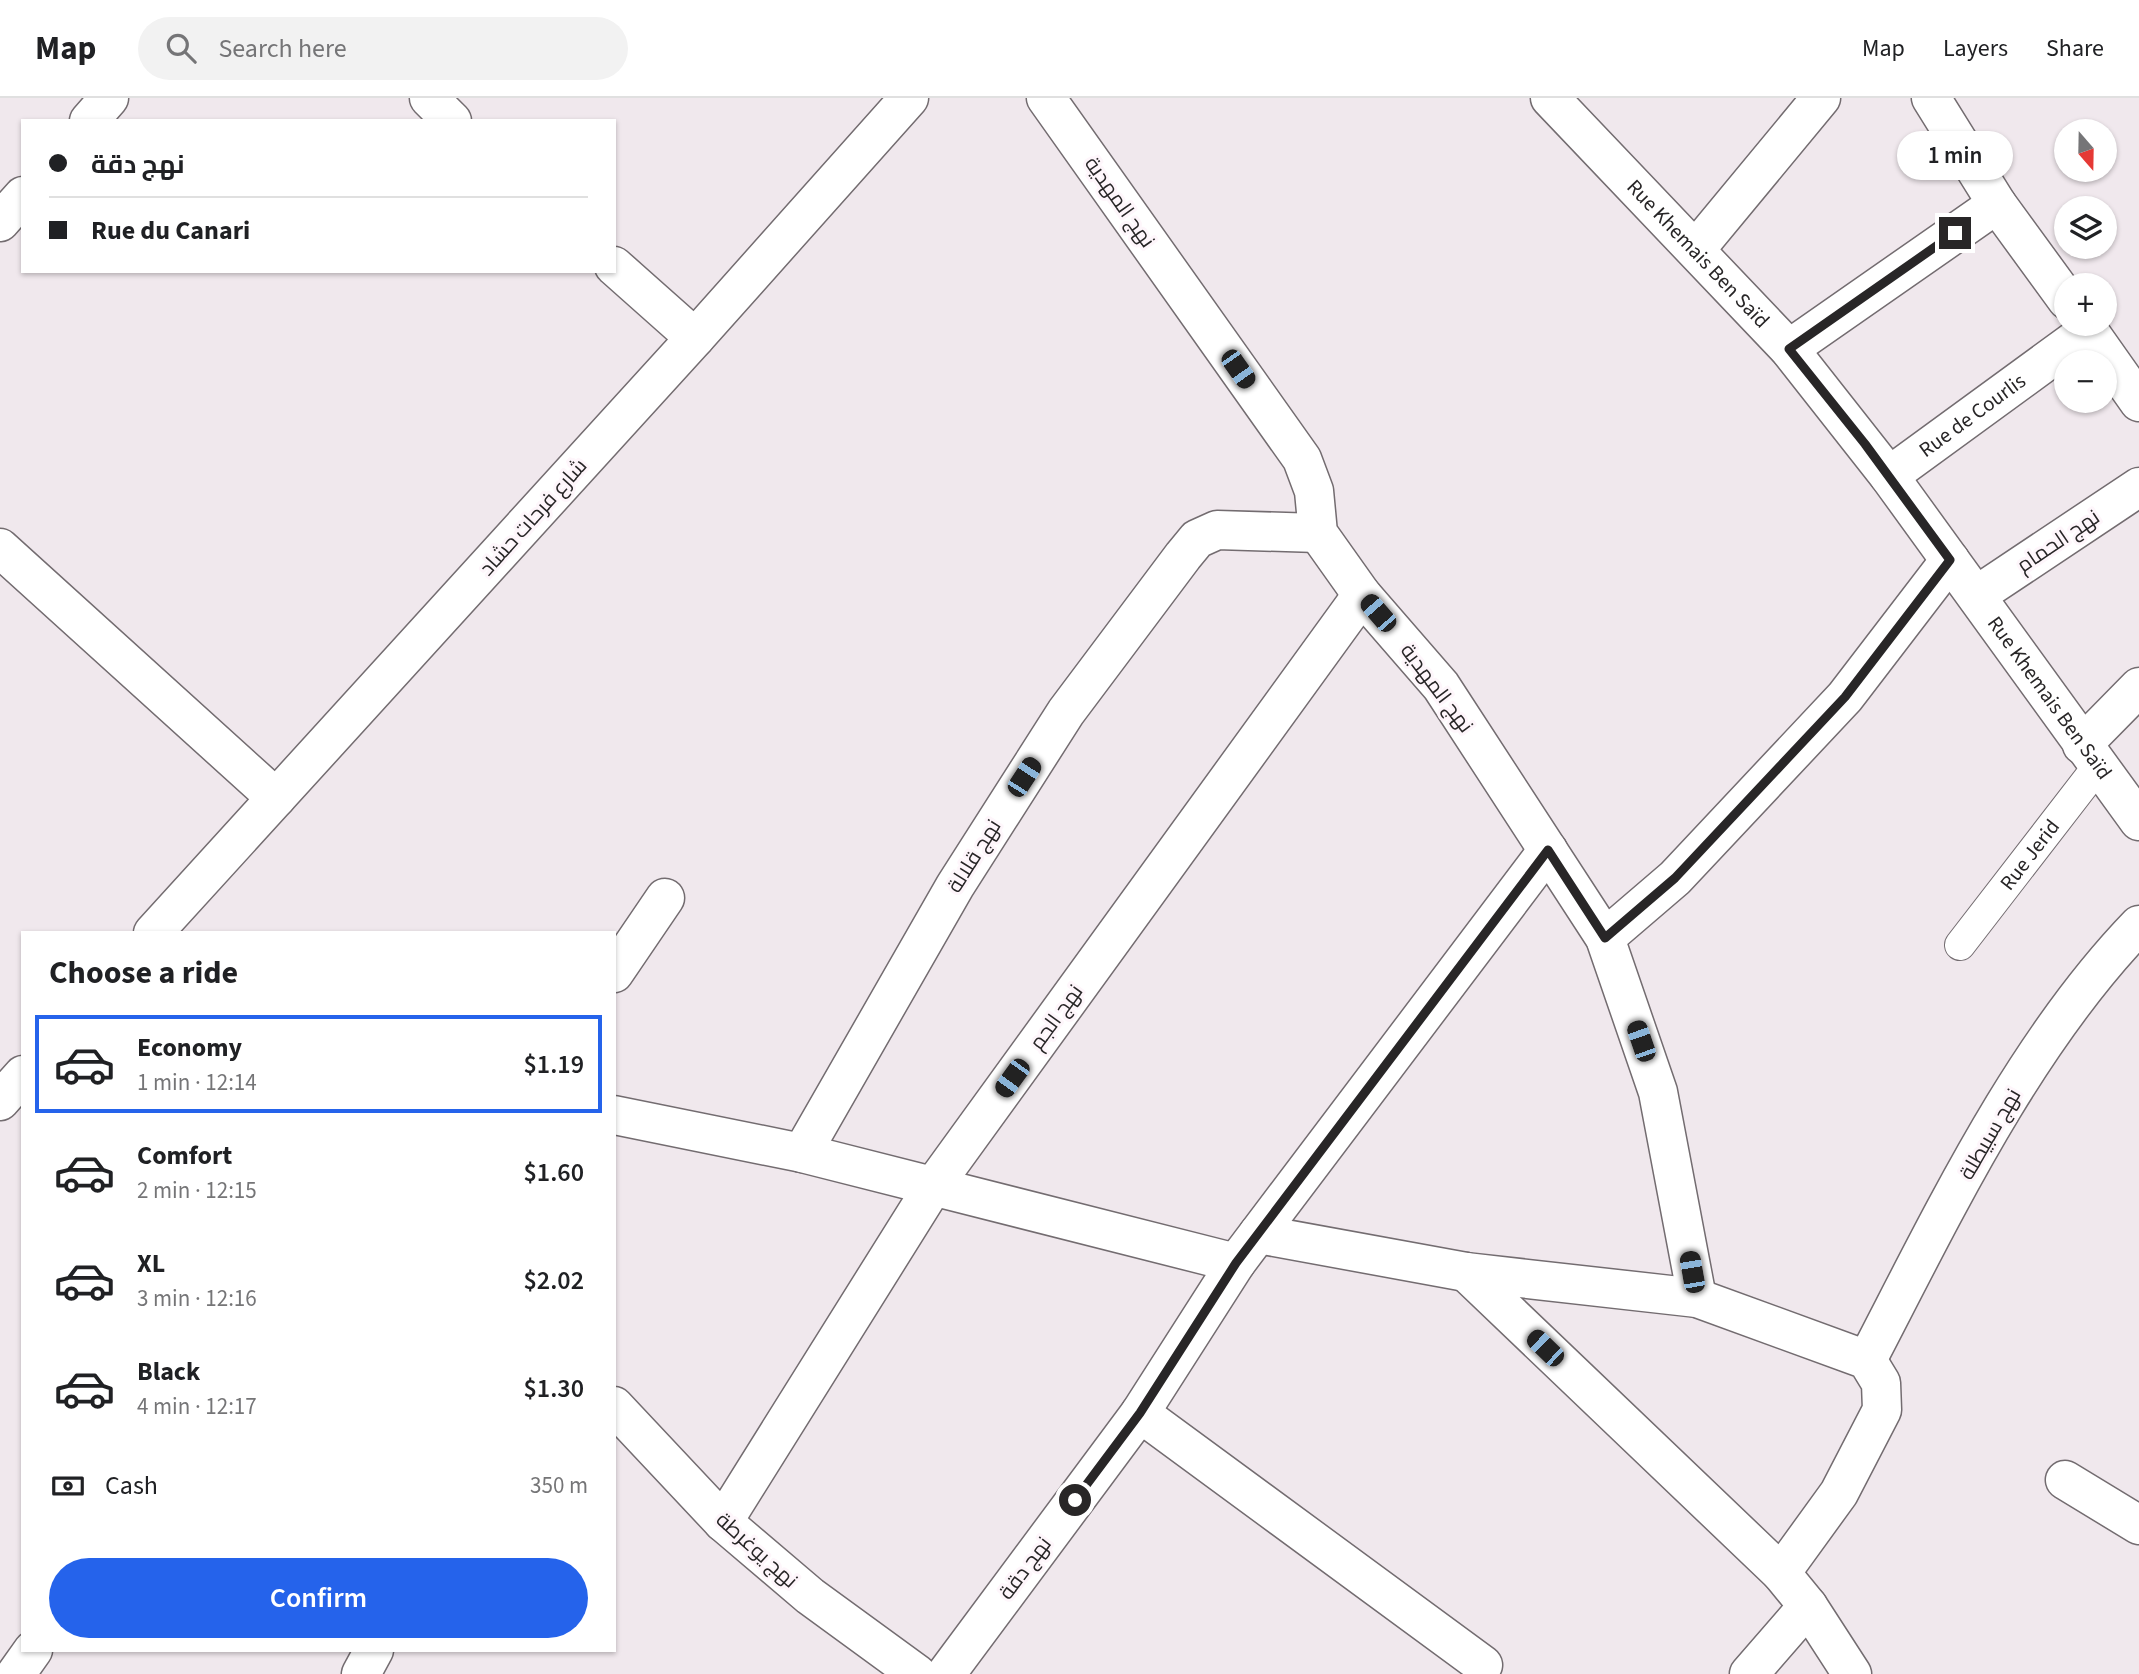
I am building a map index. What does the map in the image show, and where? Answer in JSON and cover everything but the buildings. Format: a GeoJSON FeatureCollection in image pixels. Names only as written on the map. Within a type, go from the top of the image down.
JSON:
{"type":"FeatureCollection","features":[{"type":"Feature","properties":{"kind":"street"},"geometry":{"type":"LineString","coordinates":[[91,119],[109,98]]}},
{"type":"Feature","properties":{"kind":"street","name":"شارع فرحات حشاد"},"geometry":{"type":"LineString","coordinates":[[155,931],[695,338],[909,98]]}},
{"type":"Feature","properties":{"kind":"street","name":"نهج المهدية"},"geometry":{"type":"LineString","coordinates":[[1046,98],[1302,459],[1314,491],[1318,533],[1362,595],[1441,685],[1605,938],[1658,1092],[1697,1298]]}},
{"type":"Feature","properties":{"kind":"street","name":"Rue Khemais Ben Saïd"},"geometry":{"type":"LineString","coordinates":[[1550,98],[1789,349],[1889,476],[2139,821]]}},
{"type":"Feature","properties":{"kind":"street"},"geometry":{"type":"LineString","coordinates":[[1696,249],[1821,98]]}},
{"type":"Feature","properties":{"kind":"street"},"geometry":{"type":"LineString","coordinates":[[1931,98],[1997,204],[2054,282]]}},
{"type":"Feature","properties":{"kind":"street"},"geometry":{"type":"LineString","coordinates":[[0,222],[21,198]]}},
{"type":"Feature","properties":{"kind":"street"},"geometry":{"type":"LineString","coordinates":[[1789,349],[1997,204]]}},
{"type":"Feature","properties":{"kind":"street"},"geometry":{"type":"LineString","coordinates":[[616,268],[695,338]]}},
{"type":"Feature","properties":{"kind":"street","name":"Rue de Courlis"},"geometry":{"type":"LineString","coordinates":[[1889,476],[2075,336]]}},
{"type":"Feature","properties":{"kind":"street"},"geometry":{"type":"LineString","coordinates":[[2093,336],[2139,402]]}},
{"type":"Feature","properties":{"kind":"street","name":"نهج الحمام"},"geometry":{"type":"LineString","coordinates":[[1977,595],[2139,486]]}},
{"type":"Feature","properties":{"kind":"street","name":"نهج قلالة"},"geometry":{"type":"LineString","coordinates":[[802,1153],[962,874],[1066,712],[1183,556],[1198,539],[1217,530],[1318,533]]}},
{"type":"Feature","properties":{"kind":"street"},"geometry":{"type":"LineString","coordinates":[[0,548],[276,798]]}},
{"type":"Feature","properties":{"kind":"street"},"geometry":{"type":"LineString","coordinates":[[1605,938],[1675,878],[1845,697],[1950,560]]}},
{"type":"Feature","properties":{"kind":"street","name":"نهج الجم"},"geometry":{"type":"LineString","coordinates":[[723,1522],[932,1188],[1362,595]]}},
{"type":"Feature","properties":{"kind":"street"},"geometry":{"type":"LineString","coordinates":[[2091,755],[2139,687]]}},
{"type":"Feature","properties":{"kind":"street","name":"Rue Jerid"},"geometry":{"type":"LineString","coordinates":[[1960,945],[2091,755]]}},
{"type":"Feature","properties":{"kind":"street","name":"نهج دقة"},"geometry":{"type":"LineString","coordinates":[[946,1674],[1140,1413],[1247,1248],[1548,850]]}},
{"type":"Feature","properties":{"kind":"street"},"geometry":{"type":"LineString","coordinates":[[616,971],[665,898]]}},
{"type":"Feature","properties":{"kind":"street","name":"نهج سبيطلة"},"geometry":{"type":"LineString","coordinates":[[1867,1360],[1936,1227],[2052,1029],[2115,950],[2139,925]]}},
{"type":"Feature","properties":{"kind":"street"},"geometry":{"type":"LineString","coordinates":[[616,1115],[802,1153],[932,1188],[1247,1248],[1697,1298],[1867,1360],[1881,1383],[1882,1410],[1839,1493],[1781,1573]]}},
{"type":"Feature","properties":{"kind":"street"},"geometry":{"type":"LineString","coordinates":[[1466,1272],[1781,1573],[1808,1606],[1852,1674]]}},
{"type":"Feature","properties":{"kind":"street","name":"نهج يوغرطة"},"geometry":{"type":"LineString","coordinates":[[616,1408],[723,1522],[810,1596],[917,1674]]}},
{"type":"Feature","properties":{"kind":"street"},"geometry":{"type":"LineString","coordinates":[[1140,1413],[1483,1665]]}},
{"type":"Feature","properties":{"kind":"street"},"geometry":{"type":"LineString","coordinates":[[2065,1480],[2139,1525]]}},
{"type":"Feature","properties":{"kind":"street"},"geometry":{"type":"LineString","coordinates":[[1749,1674],[1808,1606]]}},
{"type":"Feature","properties":{"kind":"street"},"geometry":{"type":"LineString","coordinates":[[16,1674],[32,1652]]}},
{"type":"Feature","properties":{"kind":"street"},"geometry":{"type":"LineString","coordinates":[[361,1674],[373,1652]]}},
{"type":"Feature","properties":{"kind":"route"},"geometry":{"type":"LineString","coordinates":[[1075,1500],[1140,1413],[1236,1263],[1548,850],[1605,938],[1675,878],[1845,697],[1950,560],[1865,444],[1789,349],[1955,233]]}}]}
